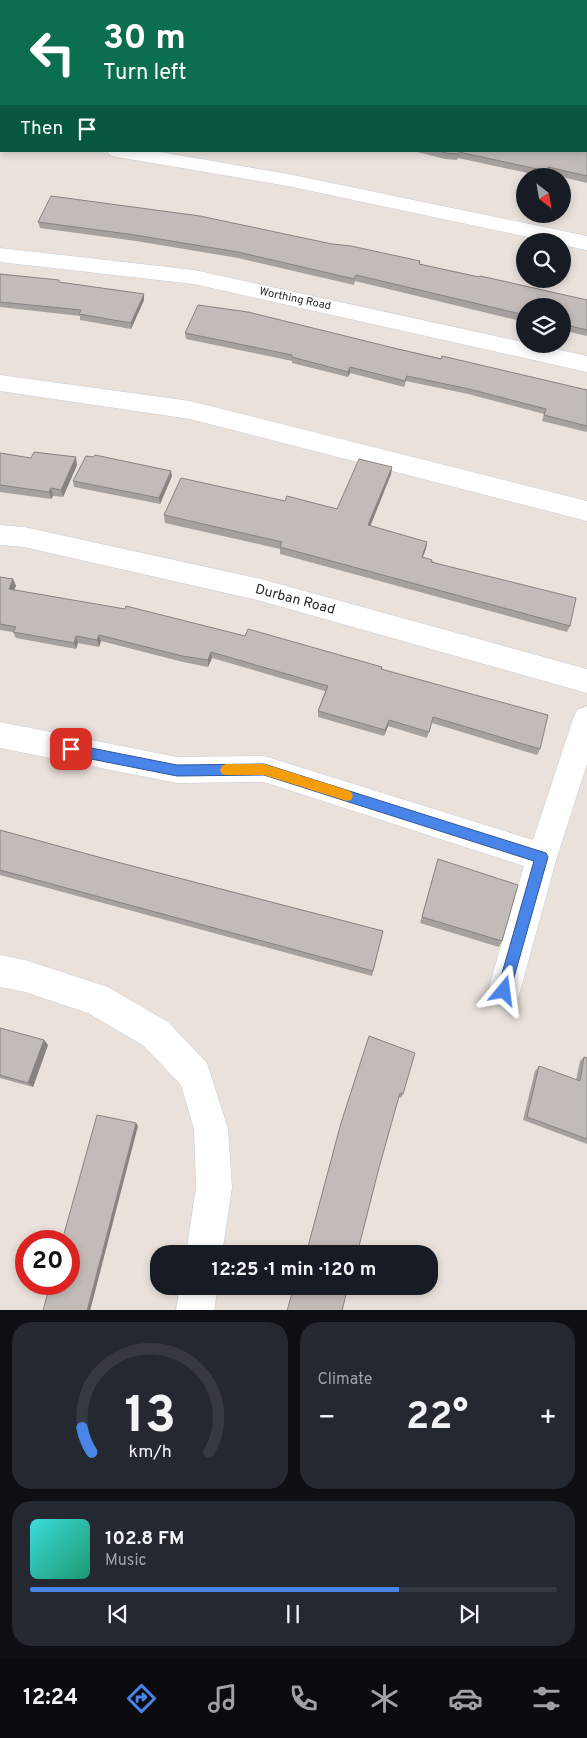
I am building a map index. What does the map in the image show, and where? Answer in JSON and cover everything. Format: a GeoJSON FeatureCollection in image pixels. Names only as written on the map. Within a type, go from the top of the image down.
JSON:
{"type":"FeatureCollection","features":[{"type":"Feature","properties":{"kind":"street"},"geometry":{"type":"LineString","coordinates":[[123,152],[288,180],[587,243]]}},
{"type":"Feature","properties":{"kind":"street","name":"Worthing Road"},"geometry":{"type":"LineString","coordinates":[[0,255],[194,277],[587,364]]}},
{"type":"Feature","properties":{"kind":"street"},"geometry":{"type":"LineString","coordinates":[[0,383],[190,410],[587,511]]}},
{"type":"Feature","properties":{"kind":"street","name":"Durban Road"},"geometry":{"type":"LineString","coordinates":[[0,535],[24,537],[261,590],[587,681]]}},
{"type":"Feature","properties":{"kind":"street"},"geometry":{"type":"LineString","coordinates":[[504,991],[542,857],[587,719]]}},
{"type":"Feature","properties":{"kind":"street"},"geometry":{"type":"LineString","coordinates":[[0,735],[177,770],[264,769],[542,857]]}},
{"type":"Feature","properties":{"kind":"street"},"geometry":{"type":"LineString","coordinates":[[0,971],[25,976],[96,999],[156,1034],[195,1075],[211,1129],[214,1187],[205,1245]]}},
{"type":"Feature","properties":{"kind":"street"},"geometry":{"type":"LineString","coordinates":[[195,1310],[198,1295]]}},
{"type":"Feature","properties":{"kind":"building"},"geometry":{"type":"Polygon","coordinates":[[[442,152],[459,152],[458,154],[446,153],[442,152]]]}},
{"type":"Feature","properties":{"kind":"building"},"geometry":{"type":"Polygon","coordinates":[[[459,152],[587,152],[587,176],[571,172],[571,168],[532,168],[459,152]]]}},
{"type":"Feature","properties":{"kind":"building"},"geometry":{"type":"Polygon","coordinates":[[[51,196],[200,216],[420,261],[419,264],[516,284],[516,288],[534,288],[587,300],[587,330],[571,326],[571,298],[516,298],[516,313],[356,275],[354,279],[238,252],[135,235],[38,222],[51,196]]]}},
{"type":"Feature","properties":{"kind":"building"},"geometry":{"type":"Polygon","coordinates":[[[0,274],[59,280],[59,282],[144,294],[131,323],[79,314],[81,310],[0,302],[0,274]]]}},
{"type":"Feature","properties":{"kind":"building"},"geometry":{"type":"Polygon","coordinates":[[[198,305],[248,312],[441,359],[442,356],[587,390],[587,426],[544,415],[546,409],[469,389],[407,376],[405,381],[350,367],[348,372],[292,357],[292,355],[185,333],[198,305]]]}},
{"type":"Feature","properties":{"kind":"building"},"geometry":{"type":"Polygon","coordinates":[[[34,452],[76,457],[61,490],[51,488],[49,492],[0,485],[0,453],[31,458],[34,452]]]}},
{"type":"Feature","properties":{"kind":"building"},"geometry":{"type":"Polygon","coordinates":[[[95,455],[171,471],[159,498],[73,481],[86,456],[93,457],[95,455]]]}},
{"type":"Feature","properties":{"kind":"building"},"geometry":{"type":"Polygon","coordinates":[[[359,459],[392,467],[368,525],[427,542],[422,557],[432,560],[431,562],[576,598],[570,626],[280,547],[282,542],[164,515],[181,478],[285,501],[287,496],[337,509],[359,459]]]}},
{"type":"Feature","properties":{"kind":"building"},"geometry":{"type":"Polygon","coordinates":[[[0,577],[13,579],[9,589],[125,609],[126,606],[245,636],[248,629],[382,667],[381,669],[548,715],[540,749],[433,717],[429,732],[389,720],[385,730],[318,711],[328,686],[211,652],[208,660],[182,656],[99,635],[97,640],[76,636],[74,643],[13,632],[16,627],[0,624],[0,577]]]}},
{"type":"Feature","properties":{"kind":"building"},"geometry":{"type":"Polygon","coordinates":[[[0,830],[383,931],[373,971],[0,870],[0,830]]]}},
{"type":"Feature","properties":{"kind":"building"},"geometry":{"type":"Polygon","coordinates":[[[438,859],[518,885],[502,941],[422,917],[438,859]]]}},
{"type":"Feature","properties":{"kind":"building"},"geometry":{"type":"Polygon","coordinates":[[[0,1028],[44,1040],[28,1083],[0,1075],[0,1028]]]}},
{"type":"Feature","properties":{"kind":"building"},"geometry":{"type":"Polygon","coordinates":[[[369,1036],[415,1053],[403,1094],[400,1093],[359,1245],[308,1245],[341,1123],[369,1036]]]}},
{"type":"Feature","properties":{"kind":"building"},"geometry":{"type":"Polygon","coordinates":[[[584,1057],[587,1058],[587,1139],[527,1117],[539,1066],[580,1081],[584,1057]]]}},
{"type":"Feature","properties":{"kind":"building"},"geometry":{"type":"Polygon","coordinates":[[[97,1115],[136,1123],[87,1310],[43,1310],[47,1295],[80,1295],[80,1230],[65,1230],[97,1115]]]}},
{"type":"Feature","properties":{"kind":"building"},"geometry":{"type":"Polygon","coordinates":[[[291,1295],[346,1295],[342,1310],[287,1310],[291,1295]]]}},
{"type":"Feature","properties":{"kind":"slow traffic"},"geometry":{"type":"LineString","coordinates":[[226,770],[264,769],[347,796]]}},
{"type":"Feature","properties":{"kind":"route"},"geometry":{"type":"LineString","coordinates":[[71,749],[177,770],[264,769],[542,857],[504,991]]}}]}
